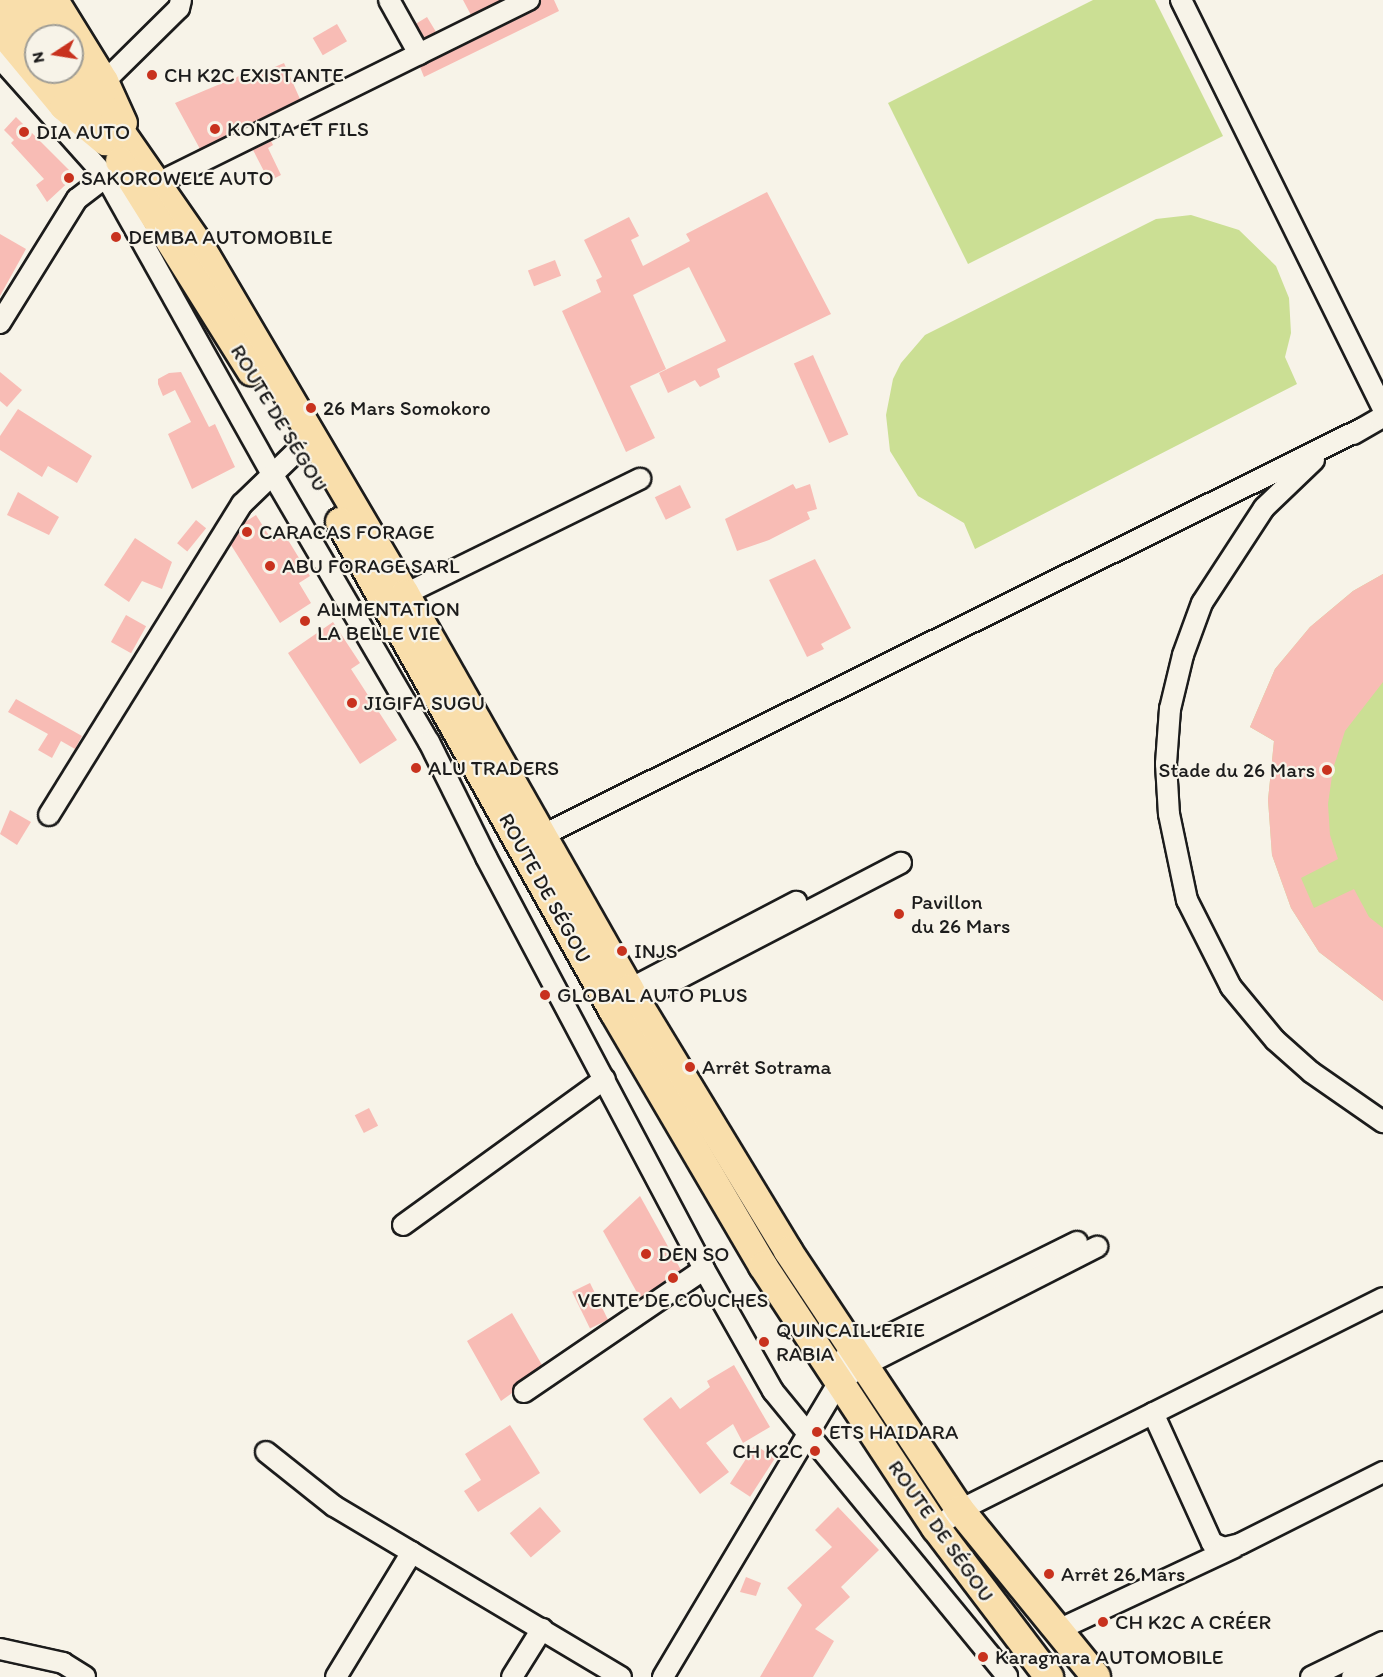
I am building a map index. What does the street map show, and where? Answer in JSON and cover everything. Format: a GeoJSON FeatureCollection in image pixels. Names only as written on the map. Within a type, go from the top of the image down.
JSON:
{"type":"FeatureCollection","features":[{"type":"Feature","properties":{"kind":"highway","name":"ROUTE DE SÉGOU"},"geometry":{"type":"LineString","coordinates":[[2,0],[8,51]]}},
{"type":"Feature","properties":{"kind":"highway"},"geometry":{"type":"LineString","coordinates":[[30,0],[46,24]]}},
{"type":"Feature","properties":{"kind":"highway","name":"ROUTE DE SÉGOU"},"geometry":{"type":"LineString","coordinates":[[84,80],[97,100],[127,166],[200,246],[405,594],[531,841]]}},
{"type":"Feature","properties":{"kind":"highway","name":"ROUTE DE SÉGOU"},"geometry":{"type":"LineString","coordinates":[[72,84],[97,100],[127,166],[300,448],[531,841],[622,1001],[763,1266],[936,1528],[1027,1651],[1049,1677]]}},
{"type":"Feature","properties":{"kind":"highway","name":"ROUTE DE SÉGOU"},"geometry":{"type":"LineString","coordinates":[[622,1001],[960,1510],[1096,1677]]}},
{"type":"Feature","properties":{"kind":"main road","name":"ROUTE DE SÉGOU"},"geometry":{"type":"LineString","coordinates":[[55,0],[97,100]]}},
{"type":"Feature","properties":{"kind":"main road","name":"ROUTE DE SÉGOU"},"geometry":{"type":"LineString","coordinates":[[8,51],[63,107],[127,166]]}},
{"type":"Feature","properties":{"kind":"street"},"geometry":{"type":"LineString","coordinates":[[97,100],[179,8],[181,0]]}},
{"type":"Feature","properties":{"kind":"street"},"geometry":{"type":"LineString","coordinates":[[389,0],[419,54]]}},
{"type":"Feature","properties":{"kind":"street"},"geometry":{"type":"LineString","coordinates":[[1181,0],[1383,408]]}},
{"type":"Feature","properties":{"kind":"street"},"geometry":{"type":"LineString","coordinates":[[0,323],[77,200],[127,166],[419,54],[521,2]]}},
{"type":"Feature","properties":{"kind":"street"},"geometry":{"type":"LineString","coordinates":[[8,51],[127,166],[274,477],[429,742],[486,857],[704,1269],[773,1391],[1006,1676],[1027,1651]]}},
{"type":"Feature","properties":{"kind":"street"},"geometry":{"type":"LineString","coordinates":[[531,841],[1383,417]]}},
{"type":"Feature","properties":{"kind":"street"},"geometry":{"type":"LineString","coordinates":[[1363,428],[1297,472],[1264,508],[1202,603],[1183,655],[1170,709],[1166,764],[1169,814],[1187,900],[1231,987],[1275,1040],[1311,1072],[1383,1122]]}},
{"type":"Feature","properties":{"kind":"street"},"geometry":{"type":"LineString","coordinates":[[49,815],[242,504],[274,477],[300,448]]}},
{"type":"Feature","properties":{"kind":"street"},"geometry":{"type":"LineString","coordinates":[[405,594],[640,479]]}},
{"type":"Feature","properties":{"kind":"street"},"geometry":{"type":"LineString","coordinates":[[622,1001],[898,857]]}},
{"type":"Feature","properties":{"kind":"street"},"geometry":{"type":"LineString","coordinates":[[403,1225],[605,1079]]}},
{"type":"Feature","properties":{"kind":"street"},"geometry":{"type":"LineString","coordinates":[[663,1677],[807,1434],[835,1374],[858,1358],[1093,1241]]}},
{"type":"Feature","properties":{"kind":"street"},"geometry":{"type":"LineString","coordinates":[[524,1392],[704,1269]]}},
{"type":"Feature","properties":{"kind":"street"},"geometry":{"type":"LineString","coordinates":[[936,1528],[960,1510],[1383,1298]]}},
{"type":"Feature","properties":{"kind":"street"},"geometry":{"type":"LineString","coordinates":[[1152,1413],[1212,1543],[1224,1548],[1240,1545]]}},
{"type":"Feature","properties":{"kind":"street"},"geometry":{"type":"LineString","coordinates":[[266,1452],[334,1506],[621,1677]]}},
{"type":"Feature","properties":{"kind":"street"},"geometry":{"type":"LineString","coordinates":[[1058,1630],[1240,1545],[1383,1472]]}},
{"type":"Feature","properties":{"kind":"street"},"geometry":{"type":"LineString","coordinates":[[336,1677],[412,1552]]}},
{"type":"Feature","properties":{"kind":"street"},"geometry":{"type":"LineString","coordinates":[[512,1677],[542,1629]]}},
{"type":"Feature","properties":{"kind":"street"},"geometry":{"type":"LineString","coordinates":[[1311,1677],[1383,1642]]}},
{"type":"Feature","properties":{"kind":"street"},"geometry":{"type":"LineString","coordinates":[[0,1649],[63,1663],[85,1677]]}},
{"type":"Feature","properties":{"kind":"street"},"geometry":{"type":"LineString","coordinates":[[1352,1677],[1383,1662]]}},
{"type":"Feature","properties":{"kind":"green space"},"geometry":{"type":"Polygon","coordinates":[[[1093,0],[1155,0],[1223,136],[968,264],[888,103],[1093,0]]]}},
{"type":"Feature","properties":{"kind":"green space"},"geometry":{"type":"Polygon","coordinates":[[[1191,215],[1239,230],[1276,266],[1289,298],[1291,333],[1285,357],[1297,384],[975,549],[964,523],[918,496],[890,451],[886,415],[893,379],[901,363],[925,335],[1156,219],[1191,215]]]}},
{"type":"Feature","properties":{"kind":"green space","name":"Stade du 26 Mars"},"geometry":{"type":"Polygon","coordinates":[[[1383,574],[1383,1001],[1319,952],[1291,908],[1272,855],[1268,800],[1274,741],[1250,727],[1275,669],[1310,627],[1353,591],[1383,574]]]}},
{"type":"Feature","properties":{"kind":"building"},"geometry":{"type":"Polygon","coordinates":[[[463,0],[502,0],[471,15],[463,0]]]}},
{"type":"Feature","properties":{"kind":"building"},"geometry":{"type":"Polygon","coordinates":[[[541,0],[554,0],[559,11],[424,77],[420,67],[534,11],[541,0]]]}},
{"type":"Feature","properties":{"kind":"building"},"geometry":{"type":"Polygon","coordinates":[[[427,17],[436,32],[425,38],[416,24],[427,17]]]}},
{"type":"Feature","properties":{"kind":"building"},"geometry":{"type":"Polygon","coordinates":[[[337,24],[347,41],[323,55],[313,38],[337,24]]]}},
{"type":"Feature","properties":{"kind":"building"},"geometry":{"type":"Polygon","coordinates":[[[284,63],[300,99],[200,149],[175,103],[239,76],[242,81],[284,63]]]}},
{"type":"Feature","properties":{"kind":"building"},"geometry":{"type":"Polygon","coordinates":[[[16,117],[75,176],[47,202],[36,185],[44,179],[11,143],[14,140],[4,130],[16,117]]]}},
{"type":"Feature","properties":{"kind":"building"},"geometry":{"type":"Polygon","coordinates":[[[271,141],[273,145],[268,148],[281,175],[269,181],[253,150],[271,141]]]}},
{"type":"Feature","properties":{"kind":"building"},"geometry":{"type":"Polygon","coordinates":[[[767,192],[831,314],[717,369],[720,377],[700,387],[695,380],[668,393],[659,373],[726,341],[689,267],[633,295],[666,369],[630,386],[655,438],[626,452],[562,311],[601,292],[596,280],[602,277],[584,240],[629,217],[639,236],[631,240],[643,266],[690,241],[686,234],[767,192]]]}},
{"type":"Feature","properties":{"kind":"building"},"geometry":{"type":"Polygon","coordinates":[[[0,234],[26,249],[0,296],[0,234]]]}},
{"type":"Feature","properties":{"kind":"building"},"geometry":{"type":"Polygon","coordinates":[[[555,260],[561,276],[534,286],[528,270],[555,260]]]}},
{"type":"Feature","properties":{"kind":"building"},"geometry":{"type":"Polygon","coordinates":[[[813,355],[848,434],[829,443],[794,364],[813,355]]]}},
{"type":"Feature","properties":{"kind":"building"},"geometry":{"type":"Polygon","coordinates":[[[0,372],[22,390],[7,407],[0,401],[0,372]]]}},
{"type":"Feature","properties":{"kind":"building"},"geometry":{"type":"Polygon","coordinates":[[[181,372],[209,427],[215,424],[235,467],[192,489],[168,434],[191,422],[175,390],[163,396],[158,384],[158,379],[169,373],[181,372]]]}},
{"type":"Feature","properties":{"kind":"building"},"geometry":{"type":"Polygon","coordinates":[[[18,409],[92,456],[77,483],[48,466],[42,477],[0,450],[0,436],[18,409]]]}},
{"type":"Feature","properties":{"kind":"building"},"geometry":{"type":"Polygon","coordinates":[[[793,484],[796,489],[810,484],[817,509],[807,512],[810,519],[769,540],[737,551],[725,519],[793,484]]]}},
{"type":"Feature","properties":{"kind":"building"},"geometry":{"type":"Polygon","coordinates":[[[680,485],[691,507],[666,520],[655,497],[680,485]]]}},
{"type":"Feature","properties":{"kind":"building"},"geometry":{"type":"Polygon","coordinates":[[[18,492],[59,517],[49,535],[7,515],[18,492]]]}},
{"type":"Feature","properties":{"kind":"building"},"geometry":{"type":"Polygon","coordinates":[[[256,515],[273,542],[285,535],[310,576],[299,583],[311,603],[280,623],[231,545],[245,522],[256,515]]]}},
{"type":"Feature","properties":{"kind":"building"},"geometry":{"type":"Polygon","coordinates":[[[196,520],[206,528],[187,551],[177,543],[196,520]]]}},
{"type":"Feature","properties":{"kind":"building"},"geometry":{"type":"Polygon","coordinates":[[[135,538],[172,562],[162,589],[142,581],[129,602],[104,585],[135,538]]]}},
{"type":"Feature","properties":{"kind":"building"},"geometry":{"type":"Polygon","coordinates":[[[815,559],[851,628],[821,644],[824,649],[807,657],[769,580],[815,559]]]}},
{"type":"Feature","properties":{"kind":"building","name":"Stade du 26 Mars"},"geometry":{"type":"Polygon","coordinates":[[[1383,574],[1383,682],[1345,731],[1333,769],[1328,804],[1330,835],[1338,859],[1301,878],[1314,908],[1354,889],[1369,917],[1383,928],[1383,1001],[1319,952],[1291,908],[1272,855],[1268,800],[1274,741],[1250,727],[1275,669],[1310,627],[1353,591],[1383,574]]]}},
{"type":"Feature","properties":{"kind":"building"},"geometry":{"type":"Polygon","coordinates":[[[126,615],[146,626],[131,653],[111,642],[126,615]]]}},
{"type":"Feature","properties":{"kind":"building"},"geometry":{"type":"Polygon","coordinates":[[[333,622],[360,663],[351,669],[397,740],[360,764],[288,653],[333,622]]]}},
{"type":"Feature","properties":{"kind":"building"},"geometry":{"type":"Polygon","coordinates":[[[16,699],[82,736],[75,749],[61,741],[52,758],[38,750],[48,734],[8,712],[16,699]]]}},
{"type":"Feature","properties":{"kind":"building"},"geometry":{"type":"Polygon","coordinates":[[[10,810],[31,822],[17,845],[0,834],[10,810]]]}},
{"type":"Feature","properties":{"kind":"building"},"geometry":{"type":"Polygon","coordinates":[[[369,1108],[378,1126],[364,1133],[355,1115],[369,1108]]]}},
{"type":"Feature","properties":{"kind":"building"},"geometry":{"type":"Polygon","coordinates":[[[640,1196],[681,1270],[640,1298],[603,1231],[640,1196]]]}},
{"type":"Feature","properties":{"kind":"building"},"geometry":{"type":"Polygon","coordinates":[[[590,1283],[608,1320],[590,1329],[572,1292],[590,1283]]]}},
{"type":"Feature","properties":{"kind":"building"},"geometry":{"type":"Polygon","coordinates":[[[512,1313],[542,1365],[517,1382],[512,1393],[501,1401],[467,1341],[512,1313]]]}},
{"type":"Feature","properties":{"kind":"building"},"geometry":{"type":"Polygon","coordinates":[[[734,1365],[770,1427],[743,1443],[733,1424],[706,1443],[729,1472],[700,1494],[643,1419],[671,1397],[680,1409],[710,1387],[707,1381],[734,1365]]]}},
{"type":"Feature","properties":{"kind":"building"},"geometry":{"type":"Polygon","coordinates":[[[510,1425],[540,1473],[478,1512],[464,1491],[481,1480],[465,1454],[510,1425]]]}},
{"type":"Feature","properties":{"kind":"building"},"geometry":{"type":"Polygon","coordinates":[[[755,1445],[775,1458],[750,1497],[730,1484],[755,1445]]]}},
{"type":"Feature","properties":{"kind":"building"},"geometry":{"type":"Polygon","coordinates":[[[540,1507],[561,1531],[531,1557],[510,1533],[540,1507]]]}},
{"type":"Feature","properties":{"kind":"building"},"geometry":{"type":"Polygon","coordinates":[[[838,1507],[879,1550],[841,1587],[850,1597],[815,1629],[834,1641],[813,1677],[760,1677],[802,1605],[787,1588],[832,1547],[815,1530],[838,1507]]]}},
{"type":"Feature","properties":{"kind":"building"},"geometry":{"type":"Polygon","coordinates":[[[746,1577],[761,1583],[756,1596],[740,1592],[746,1577]]]}},
{"type":"Feature","properties":{"kind":"place","name":"CH K2C EXISTANTE"},"geometry":{"type":"Point","coordinates":[152,75]}},
{"type":"Feature","properties":{"kind":"place","name":"KONTA ET FILS"},"geometry":{"type":"Point","coordinates":[215,129]}},
{"type":"Feature","properties":{"kind":"place","name":"DIA AUTO"},"geometry":{"type":"Point","coordinates":[24,132]}},
{"type":"Feature","properties":{"kind":"place","name":"SAKOROWELE AUTO"},"geometry":{"type":"Point","coordinates":[69,178]}},
{"type":"Feature","properties":{"kind":"place","name":"DEMBA AUTOMOBILE"},"geometry":{"type":"Point","coordinates":[116,237]}},
{"type":"Feature","properties":{"kind":"place","name":"26 Mars Somokoro"},"geometry":{"type":"Point","coordinates":[311,408]}},
{"type":"Feature","properties":{"kind":"place","name":"CARACAS FORAGE"},"geometry":{"type":"Point","coordinates":[247,532]}},
{"type":"Feature","properties":{"kind":"place","name":"ABU FORAGE SARL"},"geometry":{"type":"Point","coordinates":[270,566]}},
{"type":"Feature","properties":{"kind":"place","name":"ALIMENTATION LA BELLE VIE"},"geometry":{"type":"Point","coordinates":[305,621]}},
{"type":"Feature","properties":{"kind":"place","name":"JIGIFA SUGU"},"geometry":{"type":"Point","coordinates":[352,703]}},
{"type":"Feature","properties":{"kind":"place","name":"ALU TRADERS"},"geometry":{"type":"Point","coordinates":[416,768]}},
{"type":"Feature","properties":{"kind":"place","name":"Stade du 26 Mars"},"geometry":{"type":"Point","coordinates":[1327,770]}},
{"type":"Feature","properties":{"kind":"place","name":"Pavillon du 26 Mars"},"geometry":{"type":"Point","coordinates":[899,914]}},
{"type":"Feature","properties":{"kind":"place","name":"INJS"},"geometry":{"type":"Point","coordinates":[622,951]}},
{"type":"Feature","properties":{"kind":"place","name":"GLOBAL AUTO PLUS"},"geometry":{"type":"Point","coordinates":[545,995]}},
{"type":"Feature","properties":{"kind":"place","name":"Arrêt Sotrama"},"geometry":{"type":"Point","coordinates":[690,1067]}},
{"type":"Feature","properties":{"kind":"place","name":"DEN SO"},"geometry":{"type":"Point","coordinates":[646,1254]}},
{"type":"Feature","properties":{"kind":"place","name":"VENTE DE COUCHES"},"geometry":{"type":"Point","coordinates":[673,1278]}},
{"type":"Feature","properties":{"kind":"place","name":"QUINCAILLERIE RABIA"},"geometry":{"type":"Point","coordinates":[764,1342]}},
{"type":"Feature","properties":{"kind":"place","name":"ETS HAIDARA"},"geometry":{"type":"Point","coordinates":[817,1432]}},
{"type":"Feature","properties":{"kind":"place","name":"CH K2C"},"geometry":{"type":"Point","coordinates":[815,1451]}},
{"type":"Feature","properties":{"kind":"place","name":"Arrêt 26 Mars"},"geometry":{"type":"Point","coordinates":[1049,1574]}},
{"type":"Feature","properties":{"kind":"place","name":"CH K2C A CRÉER"},"geometry":{"type":"Point","coordinates":[1103,1622]}},
{"type":"Feature","properties":{"kind":"place","name":"Karagnara AUTOMOBILE"},"geometry":{"type":"Point","coordinates":[983,1657]}}]}
